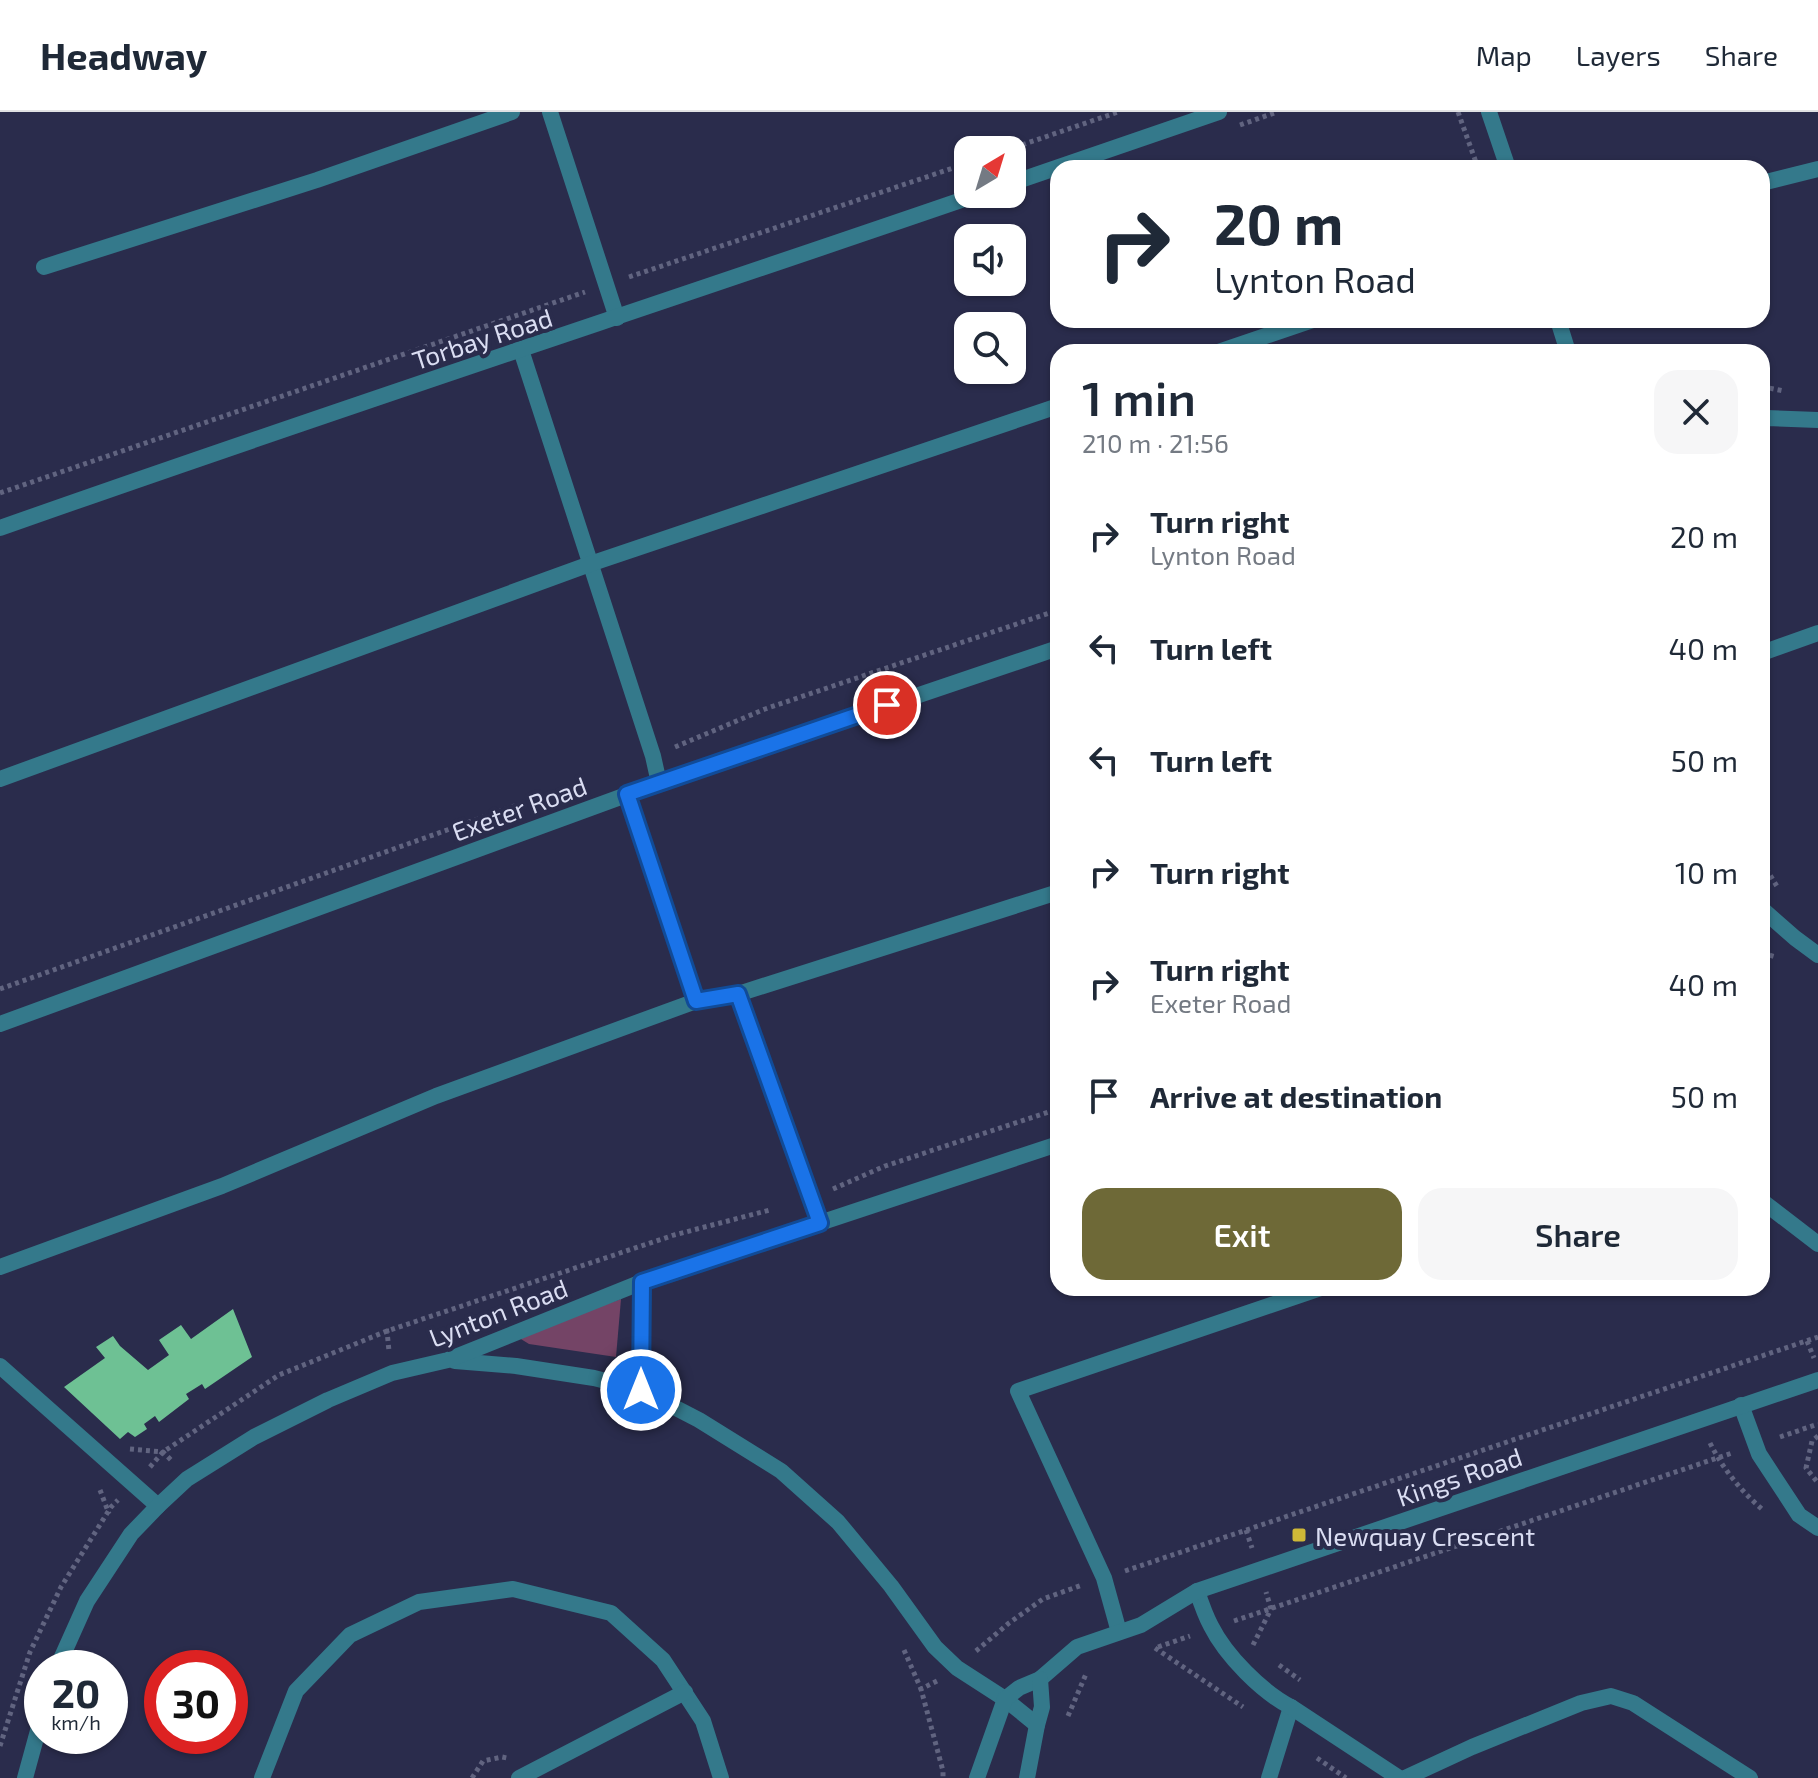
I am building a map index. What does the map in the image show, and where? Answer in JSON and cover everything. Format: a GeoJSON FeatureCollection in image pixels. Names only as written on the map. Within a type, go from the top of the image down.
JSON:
{"type":"FeatureCollection","features":[{"type":"Feature","properties":{"kind":"street"},"geometry":{"type":"LineString","coordinates":[[44,267],[317,180],[512,112]]}},
{"type":"Feature","properties":{"kind":"street"},"geometry":{"type":"LineString","coordinates":[[550,112],[617,318]]}},
{"type":"Feature","properties":{"kind":"street"},"geometry":{"type":"LineString","coordinates":[[1079,160],[1219,112]]}},
{"type":"Feature","properties":{"kind":"street"},"geometry":{"type":"LineString","coordinates":[[1489,112],[1505,160]]}},
{"type":"Feature","properties":{"kind":"street"},"geometry":{"type":"LineString","coordinates":[[1770,181],[1818,169]]}},
{"type":"Feature","properties":{"kind":"street"},"geometry":{"type":"LineString","coordinates":[[1026,178],[1050,170]]}},
{"type":"Feature","properties":{"kind":"street","name":"Torbay Road"},"geometry":{"type":"LineString","coordinates":[[0,528],[954,203]]}},
{"type":"Feature","properties":{"kind":"street"},"geometry":{"type":"LineString","coordinates":[[1242,344],[1289,328]]}},
{"type":"Feature","properties":{"kind":"street"},"geometry":{"type":"LineString","coordinates":[[521,350],[653,756],[659,783]]}},
{"type":"Feature","properties":{"kind":"street"},"geometry":{"type":"LineString","coordinates":[[0,779],[590,564],[1050,409]]}},
{"type":"Feature","properties":{"kind":"street"},"geometry":{"type":"LineString","coordinates":[[1770,418],[1818,420]]}},
{"type":"Feature","properties":{"kind":"street"},"geometry":{"type":"LineString","coordinates":[[1770,650],[1818,633]]}},
{"type":"Feature","properties":{"kind":"street","name":"Exeter Road"},"geometry":{"type":"LineString","coordinates":[[0,1024],[627,794],[1050,651]]}},
{"type":"Feature","properties":{"kind":"street"},"geometry":{"type":"LineString","coordinates":[[627,794],[696,1001]]}},
{"type":"Feature","properties":{"kind":"street"},"geometry":{"type":"LineString","coordinates":[[0,1267],[222,1186],[436,1096],[696,1001],[738,994],[1050,895]]}},
{"type":"Feature","properties":{"kind":"street"},"geometry":{"type":"LineString","coordinates":[[1770,916],[1818,955]]}},
{"type":"Feature","properties":{"kind":"street"},"geometry":{"type":"LineString","coordinates":[[738,994],[820,1223]]}},
{"type":"Feature","properties":{"kind":"street","name":"Lynton Road"},"geometry":{"type":"LineString","coordinates":[[65,1650],[87,1601],[131,1534],[187,1479],[254,1437],[328,1400],[392,1373],[448,1360],[642,1282],[1050,1147]]}},
{"type":"Feature","properties":{"kind":"street"},"geometry":{"type":"LineString","coordinates":[[1770,1207],[1818,1244]]}},
{"type":"Feature","properties":{"kind":"street"},"geometry":{"type":"LineString","coordinates":[[641,1390],[642,1282]]}},
{"type":"Feature","properties":{"kind":"street"},"geometry":{"type":"LineString","coordinates":[[1119,1632],[1104,1578],[1018,1391],[1297,1296]]}},
{"type":"Feature","properties":{"kind":"street"},"geometry":{"type":"LineString","coordinates":[[448,1360],[594,1378],[641,1390],[699,1420],[781,1471],[838,1522],[891,1586],[935,1647],[957,1668],[1005,1699],[1037,1725]]}},
{"type":"Feature","properties":{"kind":"street"},"geometry":{"type":"LineString","coordinates":[[0,1366],[158,1506]]}},
{"type":"Feature","properties":{"kind":"street","name":"Kings Road"},"geometry":{"type":"LineString","coordinates":[[1005,1699],[1019,1688],[1040,1679],[1077,1647],[1141,1625],[1197,1591],[1818,1380]]}},
{"type":"Feature","properties":{"kind":"street"},"geometry":{"type":"LineString","coordinates":[[1741,1405],[1759,1454],[1799,1515],[1818,1528]]}},
{"type":"Feature","properties":{"kind":"street"},"geometry":{"type":"LineString","coordinates":[[262,1778],[296,1691],[350,1635],[419,1602],[513,1589],[611,1613],[663,1660],[703,1721],[721,1778]]}},
{"type":"Feature","properties":{"kind":"street"},"geometry":{"type":"LineString","coordinates":[[1197,1591],[1212,1629],[1238,1665],[1279,1701],[1402,1778],[1581,1703],[1611,1696],[1633,1703],[1750,1778]]}},
{"type":"Feature","properties":{"kind":"street"},"geometry":{"type":"LineString","coordinates":[[1027,1778],[1042,1707],[1040,1679]]}},
{"type":"Feature","properties":{"kind":"street"},"geometry":{"type":"LineString","coordinates":[[519,1778],[685,1692]]}},
{"type":"Feature","properties":{"kind":"street"},"geometry":{"type":"LineString","coordinates":[[977,1778],[1005,1699]]}},
{"type":"Feature","properties":{"kind":"street"},"geometry":{"type":"LineString","coordinates":[[1269,1778],[1291,1707]]}},
{"type":"Feature","properties":{"kind":"street"},"geometry":{"type":"LineString","coordinates":[[25,1778],[32,1754]]}},
{"type":"Feature","properties":{"kind":"path"},"geometry":{"type":"LineString","coordinates":[[1026,143],[1118,112]]}},
{"type":"Feature","properties":{"kind":"path"},"geometry":{"type":"LineString","coordinates":[[1458,112],[1475,160]]}},
{"type":"Feature","properties":{"kind":"path"},"geometry":{"type":"LineString","coordinates":[[0,493],[954,168]]}},
{"type":"Feature","properties":{"kind":"path"},"geometry":{"type":"LineString","coordinates":[[653,756],[765,709],[1050,613]]}},
{"type":"Feature","properties":{"kind":"path"},"geometry":{"type":"LineString","coordinates":[[0,989],[534,799]]}},
{"type":"Feature","properties":{"kind":"path"},"geometry":{"type":"LineString","coordinates":[[392,1373],[387,1331],[674,1235],[685,1268]]}},
{"type":"Feature","properties":{"kind":"path"},"geometry":{"type":"LineString","coordinates":[[921,1689],[957,1668],[1009,1623],[1043,1599],[1818,1337]]}},
{"type":"Feature","properties":{"kind":"path"},"geometry":{"type":"LineString","coordinates":[[1142,1652],[1818,1424]]}},
{"type":"Feature","properties":{"kind":"path"},"geometry":{"type":"LineString","coordinates":[[1818,1436],[1812,1441],[1806,1468],[1818,1483]]}},
{"type":"Feature","properties":{"kind":"path"},"geometry":{"type":"LineString","coordinates":[[1246,1530],[1271,1609],[1252,1646],[1264,1654]]}},
{"type":"Feature","properties":{"kind":"path"},"geometry":{"type":"LineString","coordinates":[[902,1645],[921,1689],[943,1778]]}},
{"type":"Feature","properties":{"kind":"path"},"geometry":{"type":"LineString","coordinates":[[1276,1663],[1300,1680]]}},
{"type":"Feature","properties":{"kind":"path"},"geometry":{"type":"LineString","coordinates":[[1063,1727],[1088,1670]]}},
{"type":"Feature","properties":{"kind":"shaded area"},"geometry":{"type":"Polygon","coordinates":[[[621,1299],[616,1357],[529,1344],[516,1336],[621,1299]]]}},
{"type":"Feature","properties":{"kind":"building"},"geometry":{"type":"Polygon","coordinates":[[[233,1309],[252,1357],[205,1389],[202,1384],[186,1394],[189,1399],[159,1422],[155,1416],[144,1424],[147,1429],[135,1437],[128,1432],[120,1439],[64,1387],[105,1358],[96,1347],[113,1336],[148,1370],[169,1355],[159,1340],[181,1325],[191,1339],[233,1309]]]}},
{"type":"Feature","properties":{"kind":"place","name":"Newquay Crescent"},"geometry":{"type":"Point","coordinates":[1299,1535]}},
{"type":"Feature","properties":{"kind":"route"},"geometry":{"type":"LineString","coordinates":[[641,1390],[642,1282],[820,1223],[738,994],[696,1001],[627,794],[887,705]]}}]}
